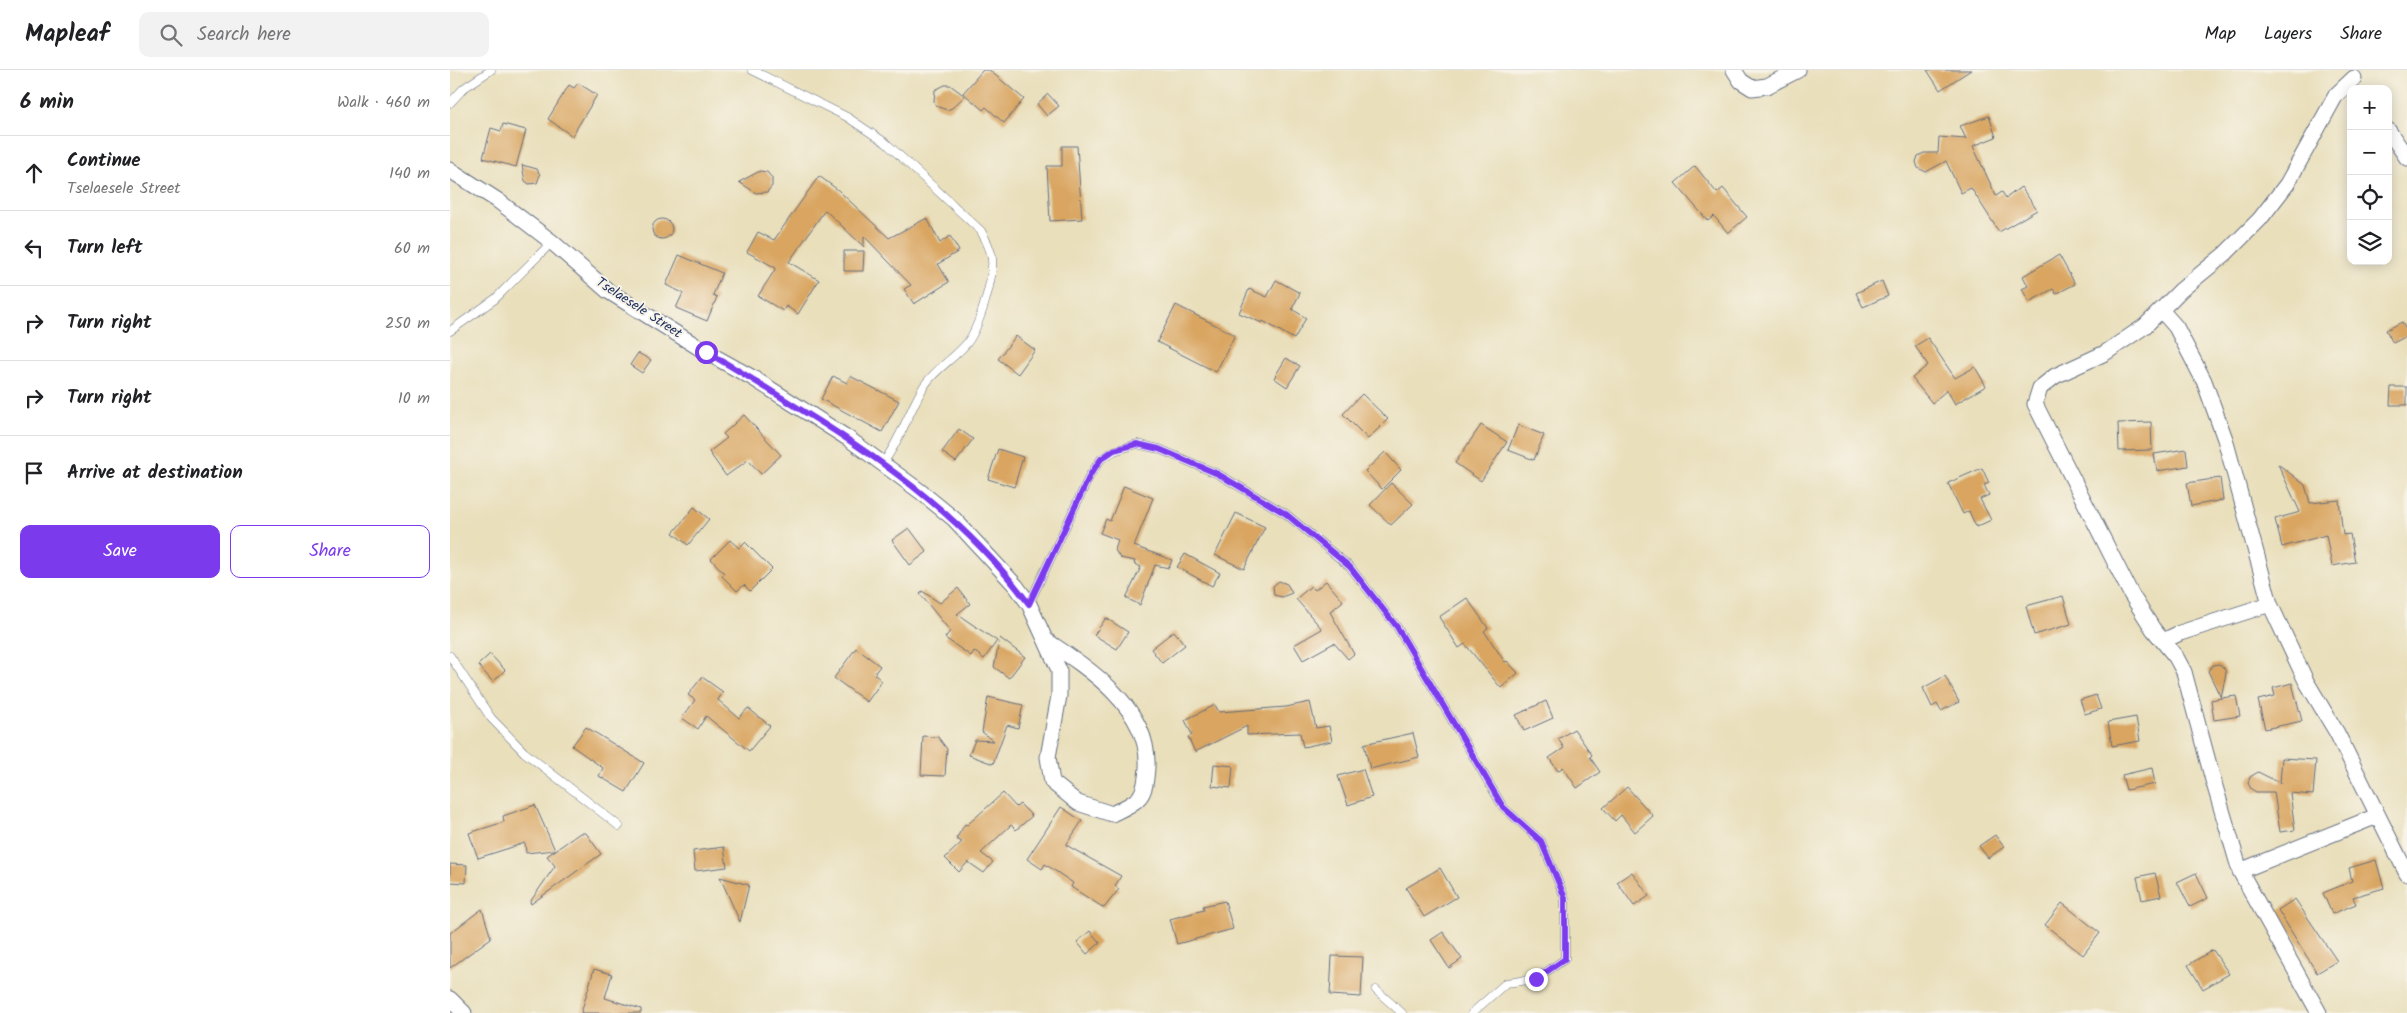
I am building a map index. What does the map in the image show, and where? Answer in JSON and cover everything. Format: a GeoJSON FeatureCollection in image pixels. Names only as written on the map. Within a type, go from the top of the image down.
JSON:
{"type":"FeatureCollection","features":[{"type":"Feature","properties":{"kind":"street"},"geometry":{"type":"LineString","coordinates":[[1734,70],[1741,81],[1752,88],[1767,86],[1798,70]]}},
{"type":"Feature","properties":{"kind":"street"},"geometry":{"type":"LineString","coordinates":[[2319,1013],[2240,870],[2210,772],[2184,672],[2176,657],[2131,594],[2035,404],[2040,388],[2056,376],[2105,353],[2145,326],[2181,290],[2225,254],[2260,219],[2287,184],[2336,95],[2355,79]]}},
{"type":"Feature","properties":{"kind":"street"},"geometry":{"type":"LineString","coordinates":[[2392,136],[2407,158]]}},
{"type":"Feature","properties":{"kind":"street","name":"Tselaesele Street"},"geometry":{"type":"LineString","coordinates":[[450,170],[497,200],[552,242],[608,291],[706,352],[753,378],[849,439],[883,463],[954,520],[1016,586],[1029,604],[1059,670],[1059,696],[1048,756],[1052,782],[1078,803],[1112,814],[1134,803],[1146,789],[1147,757],[1140,729],[1131,711],[1088,669],[1047,641]]}},
{"type":"Feature","properties":{"kind":"street"},"geometry":{"type":"LineString","coordinates":[[2161,310],[2176,327],[2204,381],[2225,439],[2270,604],[2306,682],[2337,733],[2407,874]]}},
{"type":"Feature","properties":{"kind":"street"},"geometry":{"type":"LineString","coordinates":[[2163,641],[2180,633],[2270,604]]}},
{"type":"Feature","properties":{"kind":"street"},"geometry":{"type":"LineString","coordinates":[[2240,870],[2377,816]]}},
{"type":"Feature","properties":{"kind":"street"},"geometry":{"type":"LineString","coordinates":[[450,999],[464,1013]]}},
{"type":"Feature","properties":{"kind":"lane"},"geometry":{"type":"LineString","coordinates":[[450,103],[464,88],[491,70]]}},
{"type":"Feature","properties":{"kind":"lane"},"geometry":{"type":"LineString","coordinates":[[752,70],[847,118],[886,143],[981,231],[989,245],[993,260],[978,324],[967,343],[935,370],[925,385],[895,447],[883,463]]}},
{"type":"Feature","properties":{"kind":"lane"},"geometry":{"type":"LineString","coordinates":[[450,331],[495,299],[552,242]]}},
{"type":"Feature","properties":{"kind":"lane"},"geometry":{"type":"LineString","coordinates":[[1029,604],[1090,475],[1101,459],[1114,450],[1137,444],[1159,449],[1218,474],[1286,514],[1350,567],[1397,627],[1503,807],[1541,841],[1565,898],[1565,959],[1536,979],[1506,983],[1472,1013]]}},
{"type":"Feature","properties":{"kind":"lane"},"geometry":{"type":"LineString","coordinates":[[450,656],[491,718],[524,752],[619,826]]}},
{"type":"Feature","properties":{"kind":"lane"},"geometry":{"type":"LineString","coordinates":[[1376,990],[1402,1013]]}},
{"type":"Feature","properties":{"kind":"building"},"geometry":{"type":"Polygon","coordinates":[[[983,70],[989,70],[1024,99],[1004,123],[986,107],[983,110],[963,93],[983,70]]]}},
{"type":"Feature","properties":{"kind":"building"},"geometry":{"type":"Polygon","coordinates":[[[1927,70],[1971,70],[1940,90],[1927,70]]]}},
{"type":"Feature","properties":{"kind":"building"},"geometry":{"type":"Polygon","coordinates":[[[578,83],[597,95],[572,136],[548,119],[569,85],[574,88],[578,83]]]}},
{"type":"Feature","properties":{"kind":"building"},"geometry":{"type":"Polygon","coordinates":[[[945,85],[950,85],[965,96],[947,110],[936,106],[934,101],[935,90],[945,85]]]}},
{"type":"Feature","properties":{"kind":"building"},"geometry":{"type":"Polygon","coordinates":[[[1048,94],[1059,106],[1047,116],[1037,104],[1048,94]]]}},
{"type":"Feature","properties":{"kind":"building"},"geometry":{"type":"Polygon","coordinates":[[[1989,116],[1996,137],[1973,146],[1996,196],[2002,192],[2006,198],[2021,187],[2037,210],[1999,232],[1971,188],[1961,193],[1946,161],[1926,172],[1918,168],[1916,162],[1918,156],[1924,153],[1938,153],[1939,137],[1966,139],[1960,126],[1989,116]]]}},
{"type":"Feature","properties":{"kind":"building"},"geometry":{"type":"Polygon","coordinates":[[[503,124],[526,130],[516,167],[483,158],[491,128],[501,131],[503,124]]]}},
{"type":"Feature","properties":{"kind":"building"},"geometry":{"type":"Polygon","coordinates":[[[1062,146],[1077,146],[1082,219],[1050,221],[1047,166],[1062,166],[1062,146]]]}},
{"type":"Feature","properties":{"kind":"building"},"geometry":{"type":"Polygon","coordinates":[[[522,165],[537,169],[540,175],[537,183],[529,184],[525,181],[522,165]]]}},
{"type":"Feature","properties":{"kind":"building"},"geometry":{"type":"Polygon","coordinates":[[[1695,166],[1717,193],[1723,188],[1747,217],[1728,233],[1714,216],[1708,221],[1675,183],[1695,166]]]}},
{"type":"Feature","properties":{"kind":"building"},"geometry":{"type":"Polygon","coordinates":[[[760,171],[767,172],[772,178],[772,186],[767,192],[756,193],[739,182],[760,171]]]}},
{"type":"Feature","properties":{"kind":"building"},"geometry":{"type":"Polygon","coordinates":[[[819,176],[838,190],[889,238],[927,218],[940,243],[950,236],[959,251],[938,264],[949,282],[914,304],[904,289],[911,285],[864,236],[864,247],[825,210],[789,262],[819,280],[798,314],[786,306],[783,311],[758,296],[776,268],[747,252],[758,232],[774,240],[819,176]]]}},
{"type":"Feature","properties":{"kind":"building"},"geometry":{"type":"Polygon","coordinates":[[[662,219],[669,222],[672,229],[669,236],[662,239],[655,236],[652,229],[655,222],[662,219]]]}},
{"type":"Feature","properties":{"kind":"building"},"geometry":{"type":"Polygon","coordinates":[[[844,251],[864,251],[863,271],[844,271],[844,251]]]}},
{"type":"Feature","properties":{"kind":"building"},"geometry":{"type":"Polygon","coordinates":[[[679,255],[722,273],[713,295],[717,297],[707,321],[676,308],[683,293],[666,285],[679,255]]]}},
{"type":"Feature","properties":{"kind":"building"},"geometry":{"type":"Polygon","coordinates":[[[2059,255],[2075,284],[2056,294],[2053,289],[2029,302],[2022,289],[2028,286],[2023,276],[2059,255]]]}},
{"type":"Feature","properties":{"kind":"building"},"geometry":{"type":"Polygon","coordinates":[[[1276,280],[1300,293],[1292,309],[1306,318],[1294,339],[1263,321],[1262,323],[1239,313],[1249,289],[1267,297],[1276,280]]]}},
{"type":"Feature","properties":{"kind":"building"},"geometry":{"type":"Polygon","coordinates":[[[1882,281],[1888,296],[1863,307],[1856,293],[1882,281]]]}},
{"type":"Feature","properties":{"kind":"building"},"geometry":{"type":"Polygon","coordinates":[[[1176,305],[1235,335],[1216,372],[1157,342],[1176,305]]]}},
{"type":"Feature","properties":{"kind":"building"},"geometry":{"type":"Polygon","coordinates":[[[2402,322],[2407,330],[2407,336],[2393,343],[2386,330],[2402,322]]]}},
{"type":"Feature","properties":{"kind":"building"},"geometry":{"type":"Polygon","coordinates":[[[1016,336],[1035,350],[1018,374],[998,359],[1016,336]]]}},
{"type":"Feature","properties":{"kind":"building"},"geometry":{"type":"Polygon","coordinates":[[[1928,338],[1955,378],[1975,367],[1986,386],[1955,404],[1947,390],[1932,403],[1912,378],[1928,365],[1915,346],[1928,338]]]}},
{"type":"Feature","properties":{"kind":"building"},"geometry":{"type":"Polygon","coordinates":[[[638,353],[651,360],[642,373],[630,365],[638,353]]]}},
{"type":"Feature","properties":{"kind":"building"},"geometry":{"type":"Polygon","coordinates":[[[1286,358],[1300,366],[1287,387],[1274,378],[1286,358]]]}},
{"type":"Feature","properties":{"kind":"building"},"geometry":{"type":"Polygon","coordinates":[[[833,376],[847,383],[850,376],[899,401],[882,432],[821,399],[833,376]]]}},
{"type":"Feature","properties":{"kind":"building"},"geometry":{"type":"Polygon","coordinates":[[[2391,387],[2407,387],[2407,405],[2390,405],[2391,387]]]}},
{"type":"Feature","properties":{"kind":"building"},"geometry":{"type":"Polygon","coordinates":[[[1362,394],[1388,419],[1368,439],[1343,414],[1362,394]]]}},
{"type":"Feature","properties":{"kind":"building"},"geometry":{"type":"Polygon","coordinates":[[[744,415],[781,455],[761,474],[748,460],[726,476],[709,452],[727,438],[723,434],[744,415]]]}},
{"type":"Feature","properties":{"kind":"building"},"geometry":{"type":"Polygon","coordinates":[[[2151,422],[2152,450],[2119,451],[2118,423],[2151,422]]]}},
{"type":"Feature","properties":{"kind":"building"},"geometry":{"type":"Polygon","coordinates":[[[1481,425],[1507,442],[1481,481],[1455,463],[1481,425]]]}},
{"type":"Feature","properties":{"kind":"building"},"geometry":{"type":"Polygon","coordinates":[[[1518,425],[1544,435],[1534,460],[1508,450],[1518,425]]]}},
{"type":"Feature","properties":{"kind":"building"},"geometry":{"type":"Polygon","coordinates":[[[959,429],[973,439],[956,462],[942,452],[959,429]]]}},
{"type":"Feature","properties":{"kind":"building"},"geometry":{"type":"Polygon","coordinates":[[[998,449],[1023,457],[1014,487],[988,479],[998,449]]]}},
{"type":"Feature","properties":{"kind":"building"},"geometry":{"type":"Polygon","coordinates":[[[2186,449],[2188,466],[2157,471],[2154,454],[2186,449]]]}},
{"type":"Feature","properties":{"kind":"building"},"geometry":{"type":"Polygon","coordinates":[[[1385,452],[1401,470],[1382,489],[1365,471],[1385,452]]]}},
{"type":"Feature","properties":{"kind":"building"},"geometry":{"type":"Polygon","coordinates":[[[2278,464],[2305,485],[2310,503],[2339,500],[2343,535],[2350,534],[2355,562],[2332,566],[2326,535],[2282,547],[2275,519],[2300,512],[2278,464]]]}},
{"type":"Feature","properties":{"kind":"building"},"geometry":{"type":"Polygon","coordinates":[[[1982,468],[1989,483],[1984,485],[1989,495],[1980,499],[1991,520],[1976,527],[1969,511],[1963,514],[1948,483],[1982,468]]]}},
{"type":"Feature","properties":{"kind":"building"},"geometry":{"type":"Polygon","coordinates":[[[2220,478],[2223,500],[2191,506],[2187,483],[2220,478]]]}},
{"type":"Feature","properties":{"kind":"building"},"geometry":{"type":"Polygon","coordinates":[[[1391,483],[1413,504],[1391,525],[1370,505],[1391,483]]]}},
{"type":"Feature","properties":{"kind":"building"},"geometry":{"type":"Polygon","coordinates":[[[1124,486],[1153,498],[1134,546],[1172,560],[1169,568],[1155,565],[1140,605],[1126,598],[1141,567],[1134,564],[1135,561],[1120,558],[1115,550],[1118,540],[1100,533],[1106,519],[1110,521],[1124,486]]]}},
{"type":"Feature","properties":{"kind":"building"},"geometry":{"type":"Polygon","coordinates":[[[694,507],[709,519],[688,545],[673,533],[694,507]]]}},
{"type":"Feature","properties":{"kind":"building"},"geometry":{"type":"Polygon","coordinates":[[[1236,513],[1265,527],[1244,569],[1215,555],[1236,513]]]}},
{"type":"Feature","properties":{"kind":"building"},"geometry":{"type":"Polygon","coordinates":[[[909,528],[927,552],[910,565],[892,540],[909,528]]]}},
{"type":"Feature","properties":{"kind":"building"},"geometry":{"type":"Polygon","coordinates":[[[730,540],[739,548],[745,542],[772,569],[750,591],[744,585],[737,591],[722,576],[724,573],[711,559],[730,540]]]}},
{"type":"Feature","properties":{"kind":"building"},"geometry":{"type":"Polygon","coordinates":[[[1185,554],[1220,573],[1212,586],[1177,567],[1185,554]]]}},
{"type":"Feature","properties":{"kind":"building"},"geometry":{"type":"Polygon","coordinates":[[[1279,581],[1287,584],[1292,593],[1282,597],[1274,595],[1273,586],[1279,581]]]}},
{"type":"Feature","properties":{"kind":"building"},"geometry":{"type":"Polygon","coordinates":[[[1326,581],[1343,601],[1330,612],[1354,654],[1348,659],[1334,643],[1303,660],[1294,645],[1322,629],[1296,599],[1311,586],[1315,590],[1326,581]]]}},
{"type":"Feature","properties":{"kind":"building"},"geometry":{"type":"Polygon","coordinates":[[[958,588],[970,604],[957,614],[997,641],[984,659],[974,651],[971,656],[945,638],[950,631],[920,594],[922,591],[940,603],[958,588]]]}},
{"type":"Feature","properties":{"kind":"building"},"geometry":{"type":"Polygon","coordinates":[[[2063,596],[2071,624],[2034,635],[2026,606],[2063,596]]]}},
{"type":"Feature","properties":{"kind":"building"},"geometry":{"type":"Polygon","coordinates":[[[1467,598],[1488,628],[1484,631],[1505,662],[1507,661],[1518,673],[1501,688],[1465,644],[1459,648],[1439,617],[1467,598]]]}},
{"type":"Feature","properties":{"kind":"building"},"geometry":{"type":"Polygon","coordinates":[[[1106,618],[1128,632],[1117,649],[1094,635],[1106,618]]]}},
{"type":"Feature","properties":{"kind":"building"},"geometry":{"type":"Polygon","coordinates":[[[1174,631],[1185,645],[1162,663],[1151,649],[1174,631]]]}},
{"type":"Feature","properties":{"kind":"building"},"geometry":{"type":"Polygon","coordinates":[[[1000,638],[1025,657],[1009,678],[994,667],[1000,638]]]}},
{"type":"Feature","properties":{"kind":"building"},"geometry":{"type":"Polygon","coordinates":[[[856,648],[880,666],[874,674],[882,681],[867,702],[834,678],[856,648]]]}},
{"type":"Feature","properties":{"kind":"building"},"geometry":{"type":"Polygon","coordinates":[[[490,654],[505,670],[493,682],[478,665],[490,654]]]}},
{"type":"Feature","properties":{"kind":"building"},"geometry":{"type":"Polygon","coordinates":[[[2219,664],[2226,673],[2221,698],[2208,671],[2213,665],[2219,664]]]}},
{"type":"Feature","properties":{"kind":"building"},"geometry":{"type":"Polygon","coordinates":[[[1945,676],[1959,702],[1941,711],[1937,704],[1932,707],[1923,688],[1945,676]]]}},
{"type":"Feature","properties":{"kind":"building"},"geometry":{"type":"Polygon","coordinates":[[[702,677],[723,692],[718,700],[739,718],[748,708],[770,726],[749,751],[706,716],[698,729],[682,718],[695,700],[688,695],[702,677]]]}},
{"type":"Feature","properties":{"kind":"building"},"geometry":{"type":"Polygon","coordinates":[[[2292,683],[2302,721],[2265,729],[2258,700],[2275,696],[2273,688],[2292,683]]]}},
{"type":"Feature","properties":{"kind":"building"},"geometry":{"type":"Polygon","coordinates":[[[2096,695],[2101,709],[2085,714],[2080,700],[2096,695]]]}},
{"type":"Feature","properties":{"kind":"building"},"geometry":{"type":"Polygon","coordinates":[[[2236,696],[2240,716],[2214,720],[2211,700],[2236,696]]]}},
{"type":"Feature","properties":{"kind":"building"},"geometry":{"type":"Polygon","coordinates":[[[988,697],[1023,705],[1018,728],[1007,725],[993,764],[969,755],[975,740],[994,741],[982,732],[988,697]]]}},
{"type":"Feature","properties":{"kind":"building"},"geometry":{"type":"Polygon","coordinates":[[[1546,701],[1553,718],[1524,731],[1516,715],[1546,701]]]}},
{"type":"Feature","properties":{"kind":"building"},"geometry":{"type":"Polygon","coordinates":[[[1310,702],[1316,728],[1329,726],[1332,741],[1303,747],[1300,733],[1247,735],[1247,726],[1195,752],[1188,737],[1192,735],[1185,720],[1215,705],[1219,712],[1286,707],[1310,702]]]}},
{"type":"Feature","properties":{"kind":"building"},"geometry":{"type":"Polygon","coordinates":[[[2136,717],[2140,741],[2112,746],[2108,722],[2136,717]]]}},
{"type":"Feature","properties":{"kind":"building"},"geometry":{"type":"Polygon","coordinates":[[[586,727],[644,763],[626,792],[599,776],[603,768],[572,746],[586,727]]]}},
{"type":"Feature","properties":{"kind":"building"},"geometry":{"type":"Polygon","coordinates":[[[1574,729],[1592,755],[1590,757],[1600,772],[1577,788],[1563,767],[1558,771],[1549,758],[1564,748],[1558,739],[1574,729]]]}},
{"type":"Feature","properties":{"kind":"building"},"geometry":{"type":"Polygon","coordinates":[[[1413,733],[1419,757],[1370,769],[1364,744],[1413,733]]]}},
{"type":"Feature","properties":{"kind":"building"},"geometry":{"type":"Polygon","coordinates":[[[923,736],[938,737],[947,749],[945,776],[921,775],[923,736]]]}},
{"type":"Feature","properties":{"kind":"building"},"geometry":{"type":"Polygon","coordinates":[[[2282,758],[2316,760],[2313,795],[2290,793],[2295,830],[2280,832],[2274,792],[2256,792],[2251,789],[2248,783],[2250,777],[2258,772],[2280,783],[2282,758]]]}},
{"type":"Feature","properties":{"kind":"building"},"geometry":{"type":"Polygon","coordinates":[[[1214,764],[1233,766],[1231,788],[1212,786],[1214,764]]]}},
{"type":"Feature","properties":{"kind":"building"},"geometry":{"type":"Polygon","coordinates":[[[2152,768],[2155,784],[2126,790],[2122,775],[2152,768]]]}},
{"type":"Feature","properties":{"kind":"building"},"geometry":{"type":"Polygon","coordinates":[[[1363,769],[1372,797],[1348,805],[1338,776],[1363,769]]]}},
{"type":"Feature","properties":{"kind":"building"},"geometry":{"type":"Polygon","coordinates":[[[1627,787],[1653,816],[1635,832],[1621,815],[1615,821],[1603,808],[1627,787]]]}},
{"type":"Feature","properties":{"kind":"building"},"geometry":{"type":"Polygon","coordinates":[[[1003,793],[1016,807],[1020,804],[1032,816],[1016,830],[1011,825],[981,853],[993,862],[984,873],[968,862],[959,872],[945,858],[962,842],[956,839],[965,824],[967,825],[1003,793]]]}},
{"type":"Feature","properties":{"kind":"building"},"geometry":{"type":"Polygon","coordinates":[[[535,805],[555,850],[526,853],[525,843],[478,858],[469,833],[504,822],[503,816],[535,805]]]}},
{"type":"Feature","properties":{"kind":"building"},"geometry":{"type":"Polygon","coordinates":[[[1061,807],[1082,821],[1066,845],[1121,876],[1115,886],[1119,889],[1104,908],[1071,887],[1073,883],[1045,864],[1042,869],[1027,859],[1061,807]]]}},
{"type":"Feature","properties":{"kind":"building"},"geometry":{"type":"Polygon","coordinates":[[[580,833],[586,833],[601,854],[531,904],[530,902],[555,866],[547,856],[580,833]]]}},
{"type":"Feature","properties":{"kind":"building"},"geometry":{"type":"Polygon","coordinates":[[[1995,835],[2004,847],[1988,858],[1979,846],[1995,835]]]}},
{"type":"Feature","properties":{"kind":"building"},"geometry":{"type":"Polygon","coordinates":[[[724,847],[727,867],[695,871],[693,851],[724,847]]]}},
{"type":"Feature","properties":{"kind":"building"},"geometry":{"type":"Polygon","coordinates":[[[2376,860],[2384,888],[2353,897],[2356,904],[2332,914],[2323,893],[2352,881],[2349,868],[2376,860]]]}},
{"type":"Feature","properties":{"kind":"building"},"geometry":{"type":"Polygon","coordinates":[[[450,864],[467,865],[466,883],[450,882],[450,864]]]}},
{"type":"Feature","properties":{"kind":"building"},"geometry":{"type":"Polygon","coordinates":[[[1440,868],[1457,897],[1424,917],[1406,888],[1440,868]]]}},
{"type":"Feature","properties":{"kind":"building"},"geometry":{"type":"Polygon","coordinates":[[[1632,872],[1649,896],[1634,906],[1617,882],[1632,872]]]}},
{"type":"Feature","properties":{"kind":"building"},"geometry":{"type":"Polygon","coordinates":[[[2155,873],[2161,896],[2142,900],[2137,877],[2155,873]]]}},
{"type":"Feature","properties":{"kind":"building"},"geometry":{"type":"Polygon","coordinates":[[[2196,873],[2208,898],[2190,907],[2177,882],[2196,873]]]}},
{"type":"Feature","properties":{"kind":"building"},"geometry":{"type":"Polygon","coordinates":[[[720,877],[749,885],[740,922],[720,877]]]}},
{"type":"Feature","properties":{"kind":"building"},"geometry":{"type":"Polygon","coordinates":[[[2295,899],[2337,961],[2317,973],[2278,910],[2295,899]]]}},
{"type":"Feature","properties":{"kind":"building"},"geometry":{"type":"Polygon","coordinates":[[[1225,901],[1233,929],[1177,944],[1170,919],[1204,910],[1203,906],[1225,901]]]}},
{"type":"Feature","properties":{"kind":"building"},"geometry":{"type":"Polygon","coordinates":[[[2062,903],[2100,933],[2083,955],[2045,925],[2062,903]]]}},
{"type":"Feature","properties":{"kind":"building"},"geometry":{"type":"Polygon","coordinates":[[[482,909],[491,938],[450,968],[450,933],[482,909]]]}},
{"type":"Feature","properties":{"kind":"building"},"geometry":{"type":"Polygon","coordinates":[[[1090,931],[1100,943],[1087,954],[1077,942],[1090,931]]]}},
{"type":"Feature","properties":{"kind":"building"},"geometry":{"type":"Polygon","coordinates":[[[1443,932],[1462,959],[1449,968],[1431,940],[1443,932]]]}},
{"type":"Feature","properties":{"kind":"building"},"geometry":{"type":"Polygon","coordinates":[[[2213,950],[2229,974],[2203,989],[2188,965],[2213,950]]]}},
{"type":"Feature","properties":{"kind":"building"},"geometry":{"type":"Polygon","coordinates":[[[1332,956],[1363,957],[1361,997],[1330,995],[1332,956]]]}},
{"type":"Feature","properties":{"kind":"building"},"geometry":{"type":"Polygon","coordinates":[[[594,969],[612,974],[605,998],[641,1009],[641,1013],[581,1013],[594,969]]]}},
{"type":"Feature","properties":{"kind":"route"},"geometry":{"type":"LineString","coordinates":[[706,352],[753,378],[849,439],[921,492],[954,520],[1016,586],[1029,604],[1090,475],[1101,459],[1114,450],[1137,444],[1159,449],[1218,474],[1286,514],[1350,567],[1397,627],[1503,807],[1541,841],[1565,898],[1565,959],[1536,979]]}}]}
